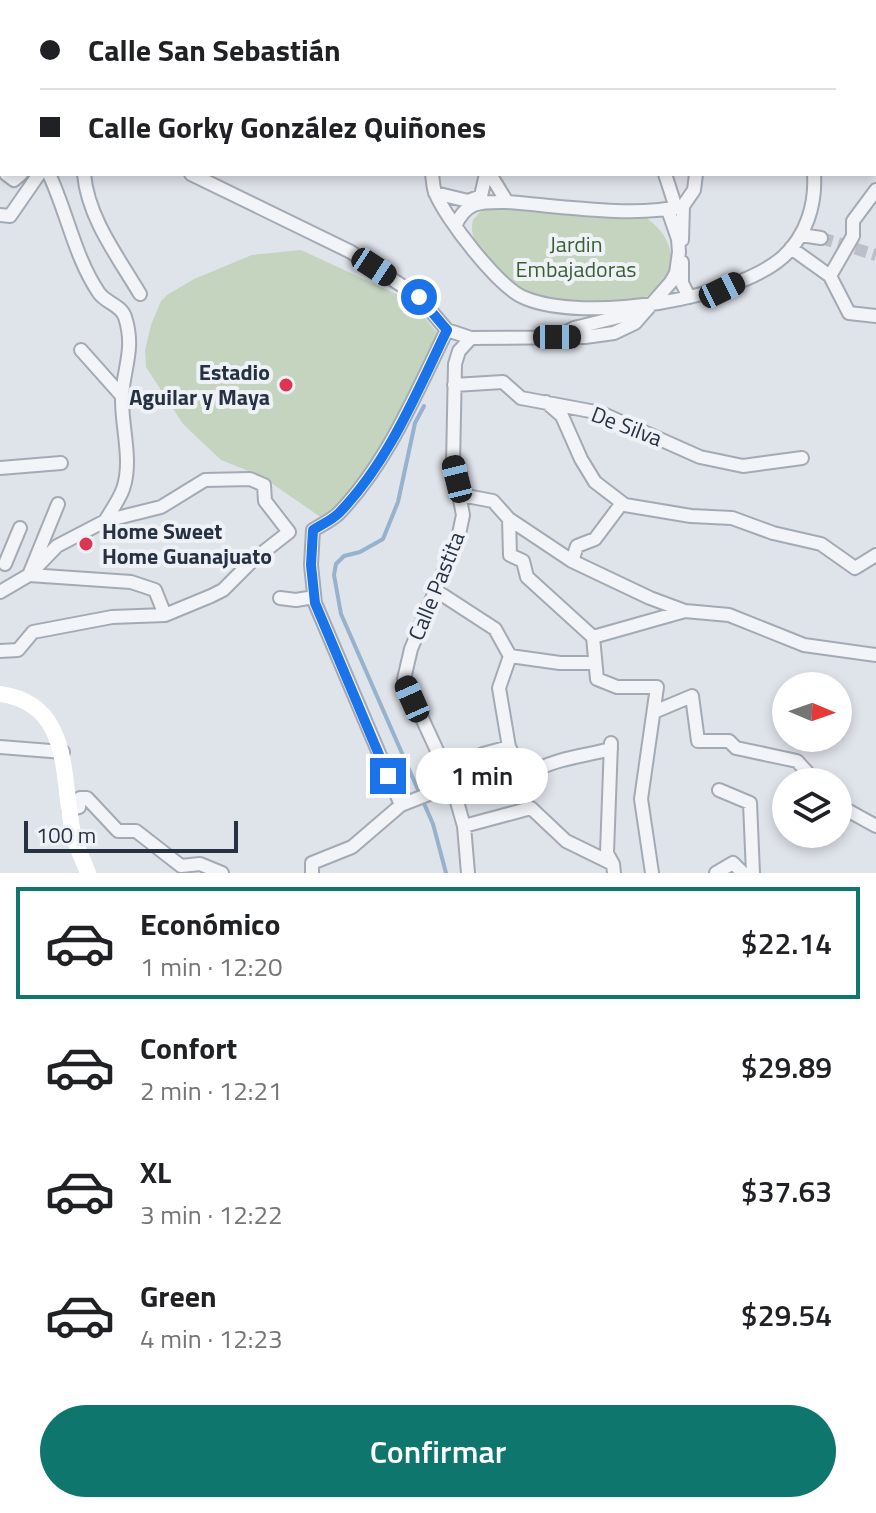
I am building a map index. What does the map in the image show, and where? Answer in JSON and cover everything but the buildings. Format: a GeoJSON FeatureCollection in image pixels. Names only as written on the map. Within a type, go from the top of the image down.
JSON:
{"type":"FeatureCollection","features":[{"type":"Feature","properties":{"kind":"street"},"geometry":{"type":"LineString","coordinates":[[0,215],[10,216],[38,176]]}},
{"type":"Feature","properties":{"kind":"street"},"geometry":{"type":"LineString","coordinates":[[50,176],[67,225],[100,295],[124,312],[131,348],[122,396],[126,450],[124,487],[105,521]]}},
{"type":"Feature","properties":{"kind":"street"},"geometry":{"type":"LineString","coordinates":[[84,176],[101,229],[140,294]]}},
{"type":"Feature","properties":{"kind":"street"},"geometry":{"type":"LineString","coordinates":[[195,176],[351,252],[419,297],[447,330],[471,338],[585,337],[614,333],[635,323],[671,282],[679,263],[676,208]]}},
{"type":"Feature","properties":{"kind":"street"},"geometry":{"type":"LineString","coordinates":[[432,176],[435,193],[455,226],[504,286],[528,300],[609,308],[648,307],[722,290],[780,259],[801,235],[813,202],[814,176]]}},
{"type":"Feature","properties":{"kind":"street"},"geometry":{"type":"LineString","coordinates":[[435,193],[468,201],[481,196],[487,176]]}},
{"type":"Feature","properties":{"kind":"street"},"geometry":{"type":"LineString","coordinates":[[489,176],[507,202]]}},
{"type":"Feature","properties":{"kind":"street"},"geometry":{"type":"LineString","coordinates":[[666,176],[676,208],[682,283],[689,297]]}},
{"type":"Feature","properties":{"kind":"street"},"geometry":{"type":"LineString","coordinates":[[455,226],[461,213],[483,202],[676,208],[694,190],[696,176]]}},
{"type":"Feature","properties":{"kind":"street"},"geometry":{"type":"LineString","coordinates":[[830,276],[853,236],[853,221],[876,190]]}},
{"type":"Feature","properties":{"kind":"street"},"geometry":{"type":"LineString","coordinates":[[801,235],[821,238]]}},
{"type":"Feature","properties":{"kind":"street"},"geometry":{"type":"LineString","coordinates":[[791,248],[830,276],[849,313],[876,316]]}},
{"type":"Feature","properties":{"kind":"street"},"geometry":{"type":"LineString","coordinates":[[406,803],[314,597],[311,565],[313,530],[337,515],[361,486],[397,432],[447,330]]}},
{"type":"Feature","properties":{"kind":"street","name":"Calle Pastita"},"geometry":{"type":"LineString","coordinates":[[468,873],[464,826],[449,776],[404,679],[411,649],[459,534],[463,515],[453,464],[454,385],[459,351],[471,338]]}},
{"type":"Feature","properties":{"kind":"street"},"geometry":{"type":"LineString","coordinates":[[81,350],[122,396]]}},
{"type":"Feature","properties":{"kind":"street","name":"De Silva"},"geometry":{"type":"LineString","coordinates":[[454,385],[503,382],[521,398],[601,413],[700,457],[714,460],[743,466],[802,458]]}},
{"type":"Feature","properties":{"kind":"street"},"geometry":{"type":"LineString","coordinates":[[546,402],[562,416],[595,482],[622,503],[691,516],[732,518],[773,533],[821,544],[855,568],[876,555]]}},
{"type":"Feature","properties":{"kind":"street"},"geometry":{"type":"LineString","coordinates":[[0,468],[61,463]]}},
{"type":"Feature","properties":{"kind":"street"},"geometry":{"type":"LineString","coordinates":[[0,592],[24,578],[57,546],[105,521],[161,507],[205,480],[250,479],[264,485],[265,501],[289,532],[252,561],[223,590],[165,615],[112,617],[61,625],[33,632],[18,650],[0,651]]}},
{"type":"Feature","properties":{"kind":"street"},"geometry":{"type":"LineString","coordinates":[[461,495],[493,501],[509,519],[572,561],[650,598],[685,611],[729,615],[804,645],[876,655]]}},
{"type":"Feature","properties":{"kind":"street"},"geometry":{"type":"LineString","coordinates":[[572,561],[577,546],[595,539],[622,503]]}},
{"type":"Feature","properties":{"kind":"street"},"geometry":{"type":"LineString","coordinates":[[24,578],[58,504]]}},
{"type":"Feature","properties":{"kind":"street"},"geometry":{"type":"LineString","coordinates":[[509,519],[510,555],[523,561],[527,577],[593,637],[597,679],[617,687],[657,687],[641,799],[652,873]]}},
{"type":"Feature","properties":{"kind":"street"},"geometry":{"type":"LineString","coordinates":[[20,528],[2,561],[24,578],[131,582],[155,590],[165,615]]}},
{"type":"Feature","properties":{"kind":"street"},"geometry":{"type":"LineString","coordinates":[[435,590],[495,629],[510,656],[499,688],[509,747],[519,764],[534,771],[560,760],[611,746],[607,853],[613,868]]}},
{"type":"Feature","properties":{"kind":"street"},"geometry":{"type":"LineString","coordinates":[[280,598],[296,600],[314,597]]}},
{"type":"Feature","properties":{"kind":"street"},"geometry":{"type":"LineString","coordinates":[[593,637],[685,611]]}},
{"type":"Feature","properties":{"kind":"street"},"geometry":{"type":"LineString","coordinates":[[510,656],[560,663],[594,663]]}},
{"type":"Feature","properties":{"kind":"street"},"geometry":{"type":"LineString","coordinates":[[0,694],[18,696],[40,709],[63,752],[73,836],[88,873]]}},
{"type":"Feature","properties":{"kind":"street"},"geometry":{"type":"LineString","coordinates":[[654,712],[692,696],[698,741],[729,741],[736,748],[797,761],[803,768]]}},
{"type":"Feature","properties":{"kind":"street"},"geometry":{"type":"LineString","coordinates":[[0,747],[63,752]]}},
{"type":"Feature","properties":{"kind":"street"},"geometry":{"type":"LineString","coordinates":[[312,873],[312,863],[352,847],[406,803],[429,794],[449,776],[483,754],[509,747]]}},
{"type":"Feature","properties":{"kind":"street"},"geometry":{"type":"LineString","coordinates":[[719,790],[750,803],[753,873]]}},
{"type":"Feature","properties":{"kind":"street"},"geometry":{"type":"LineString","coordinates":[[69,810],[79,807],[80,798],[87,798],[118,831],[136,831],[181,866],[193,869],[200,864],[222,873]]}},
{"type":"Feature","properties":{"kind":"street"},"geometry":{"type":"LineString","coordinates":[[464,826],[531,808],[566,841],[613,868]]}},
{"type":"Feature","properties":{"kind":"street"},"geometry":{"type":"LineString","coordinates":[[852,813],[876,826]]}},
{"type":"Feature","properties":{"kind":"street"},"geometry":{"type":"LineString","coordinates":[[716,873],[733,863],[743,873]]}},
{"type":"Feature","properties":{"kind":"green space","name":"Jardin Embajadoras"},"geometry":{"type":"Polygon","coordinates":[[[490,208],[641,215],[661,231],[667,241],[671,253],[669,275],[651,294],[622,302],[585,302],[531,293],[510,283],[474,238],[473,220],[480,212],[490,208]]]}},
{"type":"Feature","properties":{"kind":"green space","name":"Estadio Aguilar y Maya"},"geometry":{"type":"Polygon","coordinates":[[[301,250],[411,301],[439,335],[414,390],[347,504],[332,509],[322,518],[261,476],[221,460],[183,424],[146,367],[145,350],[151,325],[161,301],[167,295],[194,279],[252,255],[301,250]]]}},
{"type":"Feature","properties":{"kind":"waterway"},"geometry":{"type":"LineString","coordinates":[[424,406],[415,423],[398,502],[383,539],[360,552],[344,556],[336,564],[334,575],[341,614],[433,824],[446,873]]}},
{"type":"Feature","properties":{"kind":"tunnel"},"geometry":{"type":"LineString","coordinates":[[821,238],[876,255]]}},
{"type":"Feature","properties":{"kind":"place","name":"Estadio Aguilar y Maya"},"geometry":{"type":"Point","coordinates":[286,385]}},
{"type":"Feature","properties":{"kind":"place","name":"Home Sweet Home Guanajuato"},"geometry":{"type":"Point","coordinates":[86,544]}},
{"type":"Feature","properties":{"kind":"route"},"geometry":{"type":"LineString","coordinates":[[388,776],[315,603],[311,565],[313,530],[337,515],[361,486],[397,432],[447,330],[419,297]]}}]}
